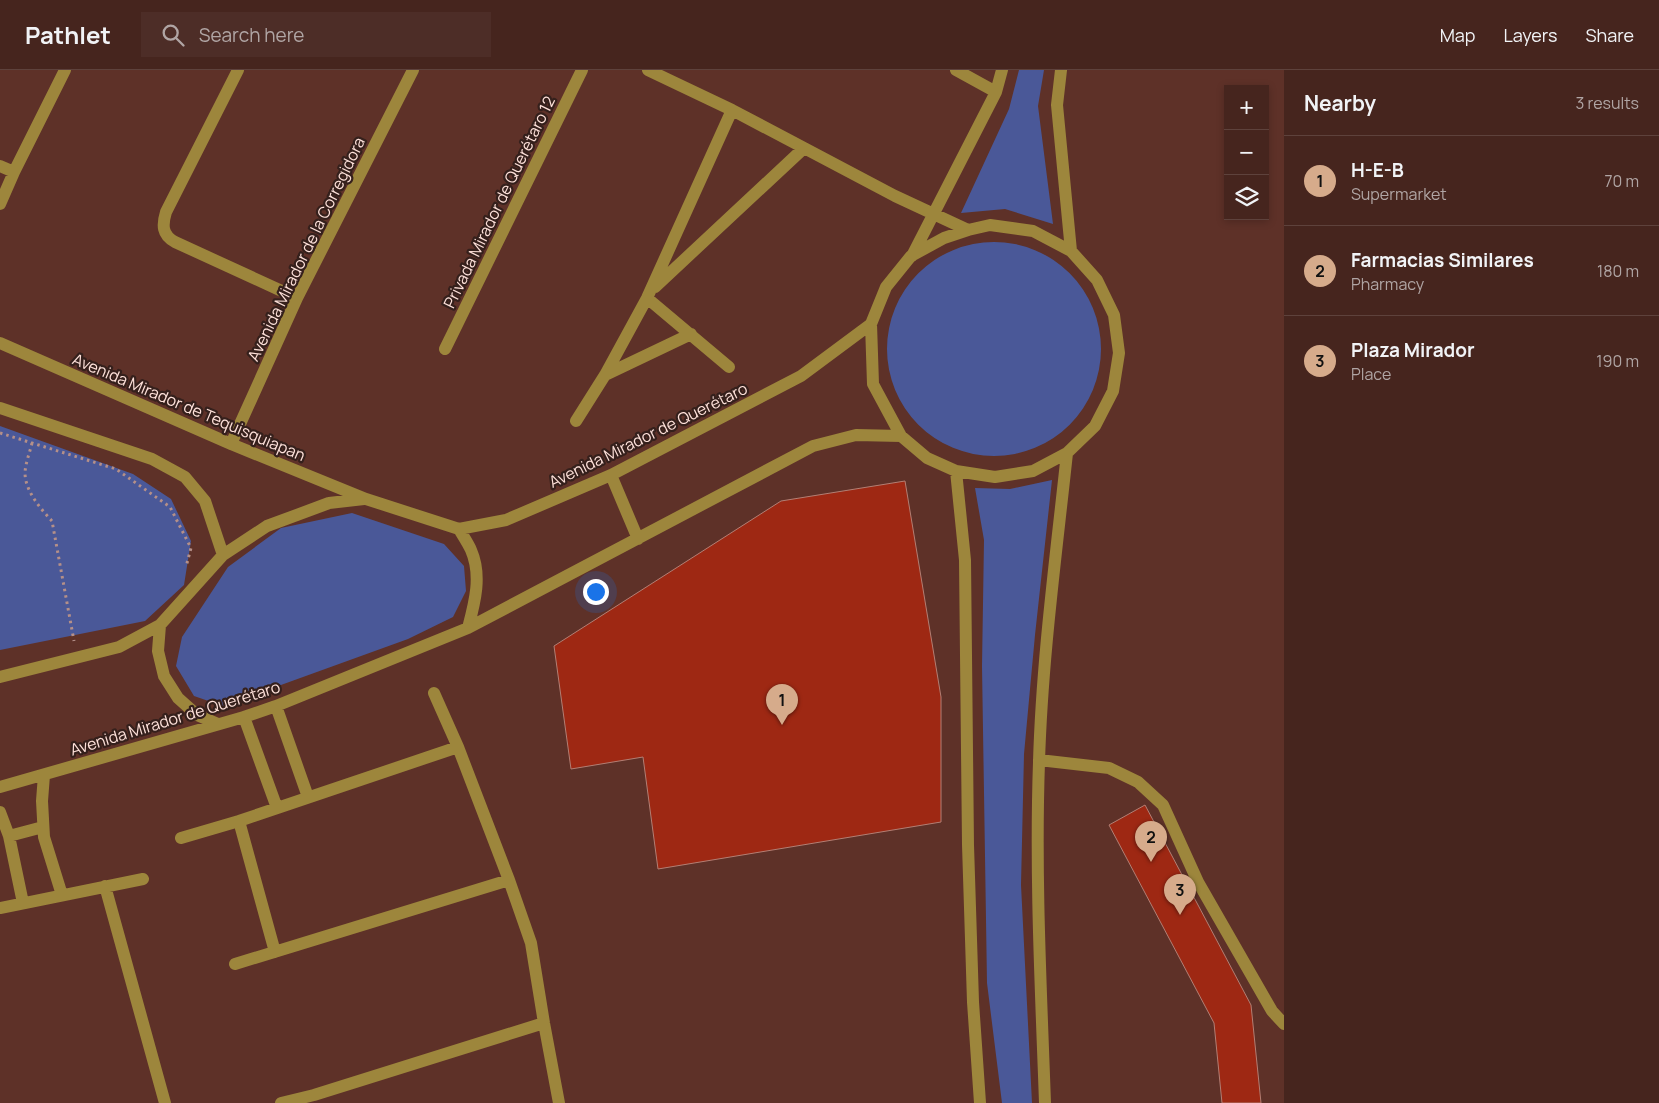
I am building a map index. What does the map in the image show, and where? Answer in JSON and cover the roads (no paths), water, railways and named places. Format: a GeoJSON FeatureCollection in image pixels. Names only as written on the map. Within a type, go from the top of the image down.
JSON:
{"type":"FeatureCollection","features":[{"type":"Feature","properties":{"kind":"street"},"geometry":{"type":"LineString","coordinates":[[0,204],[65,70]]}},
{"type":"Feature","properties":{"kind":"street"},"geometry":{"type":"LineString","coordinates":[[238,70],[166,212],[163,222],[164,232],[169,239],[175,242],[297,298]]}},
{"type":"Feature","properties":{"kind":"street","name":"Avenida Mirador de la Corregidora"},"geometry":{"type":"LineString","coordinates":[[231,444],[297,298],[413,70]]}},
{"type":"Feature","properties":{"kind":"street","name":"Privada Mirador de Querétaro 12"},"geometry":{"type":"LineString","coordinates":[[445,349],[582,70]]}},
{"type":"Feature","properties":{"kind":"street"},"geometry":{"type":"LineString","coordinates":[[648,70],[732,110],[896,196],[968,230]]}},
{"type":"Feature","properties":{"kind":"street"},"geometry":{"type":"LineString","coordinates":[[956,70],[996,92]]}},
{"type":"Feature","properties":{"kind":"street"},"geometry":{"type":"LineString","coordinates":[[912,256],[944,238],[990,225],[1033,231],[1071,251],[1097,280],[1114,315],[1119,353],[1113,392],[1095,426],[1068,453],[1033,471],[994,477],[956,471],[927,458],[901,436],[873,384],[871,324],[886,287],[912,256],[996,92],[1002,70]]}},
{"type":"Feature","properties":{"kind":"street"},"geometry":{"type":"LineString","coordinates":[[1061,70],[1057,105],[1071,251]]}},
{"type":"Feature","properties":{"kind":"street"},"geometry":{"type":"LineString","coordinates":[[576,421],[605,375],[649,294],[732,110]]}},
{"type":"Feature","properties":{"kind":"street"},"geometry":{"type":"LineString","coordinates":[[649,294],[804,148]]}},
{"type":"Feature","properties":{"kind":"street"},"geometry":{"type":"LineString","coordinates":[[0,166],[14,172]]}},
{"type":"Feature","properties":{"kind":"street"},"geometry":{"type":"LineString","coordinates":[[649,294],[729,367]]}},
{"type":"Feature","properties":{"kind":"street","name":"Avenida Mirador de Querétaro"},"geometry":{"type":"LineString","coordinates":[[0,677],[119,647],[160,625],[223,556],[268,526],[329,504],[366,499],[459,529],[506,520],[611,475],[801,376],[871,324]]}},
{"type":"Feature","properties":{"kind":"street"},"geometry":{"type":"LineString","coordinates":[[605,375],[691,334]]}},
{"type":"Feature","properties":{"kind":"street","name":"Avenida Mirador de Tequisquiapan"},"geometry":{"type":"LineString","coordinates":[[0,343],[231,444],[366,499]]}},
{"type":"Feature","properties":{"kind":"street"},"geometry":{"type":"LineString","coordinates":[[0,408],[152,459],[185,477],[205,501],[223,556]]}},
{"type":"Feature","properties":{"kind":"street","name":"Avenida Mirador de Querétaro"},"geometry":{"type":"LineString","coordinates":[[0,787],[244,717],[276,706],[468,628],[813,446],[856,435],[901,436]]}},
{"type":"Feature","properties":{"kind":"street"},"geometry":{"type":"LineString","coordinates":[[1045,1103],[1036,860],[1039,760],[1048,632],[1068,453]]}},
{"type":"Feature","properties":{"kind":"street"},"geometry":{"type":"LineString","coordinates":[[956,471],[965,560],[968,845],[973,1002],[980,1103]]}},
{"type":"Feature","properties":{"kind":"street"},"geometry":{"type":"LineString","coordinates":[[611,475],[638,539]]}},
{"type":"Feature","properties":{"kind":"street"},"geometry":{"type":"LineString","coordinates":[[459,529],[471,550],[477,573],[475,602],[468,628]]}},
{"type":"Feature","properties":{"kind":"street"},"geometry":{"type":"LineString","coordinates":[[160,625],[158,651],[164,676],[178,698],[197,715],[218,724]]}},
{"type":"Feature","properties":{"kind":"street"},"geometry":{"type":"LineString","coordinates":[[434,693],[458,747],[532,943],[559,1103]]}},
{"type":"Feature","properties":{"kind":"street"},"geometry":{"type":"LineString","coordinates":[[276,706],[308,797]]}},
{"type":"Feature","properties":{"kind":"street"},"geometry":{"type":"LineString","coordinates":[[244,717],[277,808]]}},
{"type":"Feature","properties":{"kind":"street"},"geometry":{"type":"LineString","coordinates":[[181,838],[239,821],[458,747]]}},
{"type":"Feature","properties":{"kind":"street"},"geometry":{"type":"LineString","coordinates":[[1039,760],[1109,768],[1138,782],[1163,805],[1198,882],[1272,1012],[1284,1024]]}},
{"type":"Feature","properties":{"kind":"street"},"geometry":{"type":"LineString","coordinates":[[44,775],[42,801],[44,836],[62,895]]}},
{"type":"Feature","properties":{"kind":"street"},"geometry":{"type":"LineString","coordinates":[[0,812],[9,836],[23,903]]}},
{"type":"Feature","properties":{"kind":"street"},"geometry":{"type":"LineString","coordinates":[[239,821],[275,952]]}},
{"type":"Feature","properties":{"kind":"street"},"geometry":{"type":"LineString","coordinates":[[9,836],[43,827]]}},
{"type":"Feature","properties":{"kind":"street"},"geometry":{"type":"LineString","coordinates":[[0,908],[143,879]]}},
{"type":"Feature","properties":{"kind":"street"},"geometry":{"type":"LineString","coordinates":[[235,964],[509,880]]}},
{"type":"Feature","properties":{"kind":"street"},"geometry":{"type":"LineString","coordinates":[[105,886],[165,1103]]}},
{"type":"Feature","properties":{"kind":"street"},"geometry":{"type":"LineString","coordinates":[[281,1103],[315,1099],[544,1023]]}},
{"type":"Feature","properties":{"kind":"place","name":"H-E-B"},"geometry":{"type":"Point","coordinates":[782,725]}},
{"type":"Feature","properties":{"kind":"place","name":"Farmacias Similares"},"geometry":{"type":"Point","coordinates":[1151,862]}},
{"type":"Feature","properties":{"kind":"place","name":"Plaza Mirador"},"geometry":{"type":"Point","coordinates":[1180,915]}}]}
